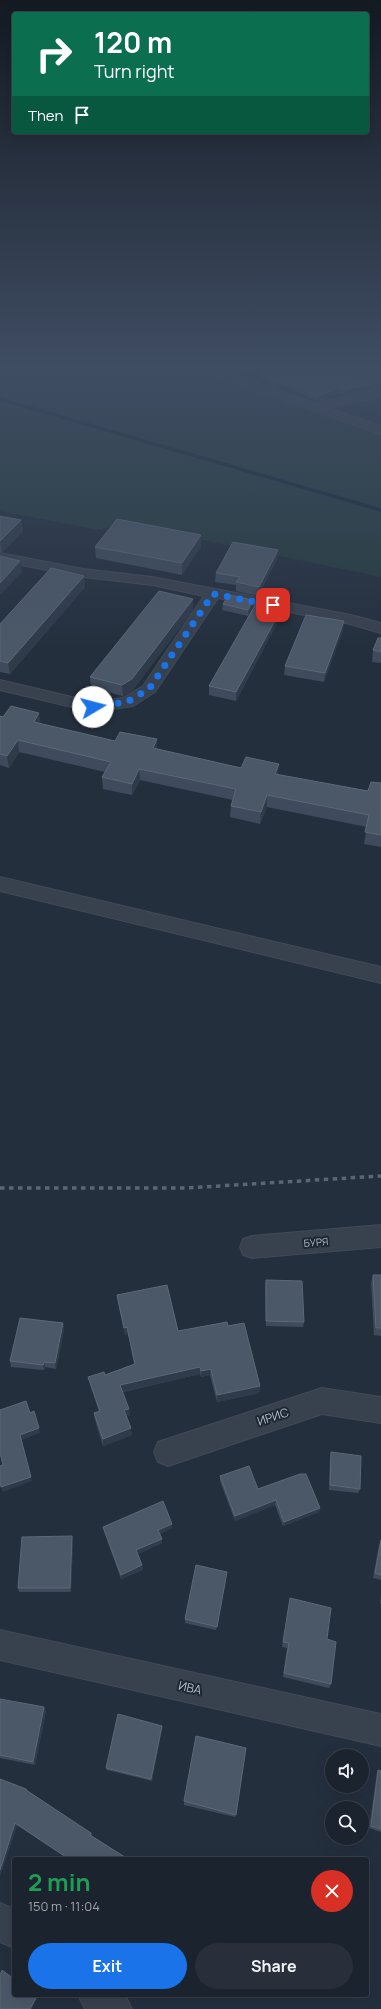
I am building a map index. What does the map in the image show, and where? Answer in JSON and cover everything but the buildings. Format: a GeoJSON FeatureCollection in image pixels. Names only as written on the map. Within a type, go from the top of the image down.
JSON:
{"type":"FeatureCollection","features":[{"type":"Feature","properties":{"kind":"street"},"geometry":{"type":"LineString","coordinates":[[0,557],[83,573],[152,581],[351,620],[381,628]]}},
{"type":"Feature","properties":{"kind":"street"},"geometry":{"type":"LineString","coordinates":[[0,685],[93,707],[127,702],[149,689],[213,594]]}},
{"type":"Feature","properties":{"kind":"street"},"geometry":{"type":"LineString","coordinates":[[0,884],[381,975]]}},
{"type":"Feature","properties":{"kind":"street","name":"БУРЯ"},"geometry":{"type":"LineString","coordinates":[[252,1247],[381,1236]]}},
{"type":"Feature","properties":{"kind":"street","name":"ИРИС"},"geometry":{"type":"LineString","coordinates":[[168,1452],[322,1401],[381,1410]]}},
{"type":"Feature","properties":{"kind":"street","name":"ИВА"},"geometry":{"type":"LineString","coordinates":[[0,1645],[381,1730]]}},
{"type":"Feature","properties":{"kind":"street"},"geometry":{"type":"LineString","coordinates":[[0,1920],[12,1929]]}},
{"type":"Feature","properties":{"kind":"street"},"geometry":{"type":"LineString","coordinates":[[99,1997],[114,2009]]}},
{"type":"Feature","properties":{"kind":"green space"},"geometry":{"type":"Polygon","coordinates":[[[0,460],[381,460],[381,577],[121,523],[99,530],[0,511],[0,460]]]}},
{"type":"Feature","properties":{"kind":"waterway"},"geometry":{"type":"LineString","coordinates":[[209,460],[381,510]]}},
{"type":"Feature","properties":{"kind":"railway"},"geometry":{"type":"LineString","coordinates":[[0,1188],[186,1188],[381,1176]]}},
{"type":"Feature","properties":{"kind":"route"},"geometry":{"type":"LineString","coordinates":[[93,707],[127,702],[149,689],[213,594],[273,605]]}}]}
